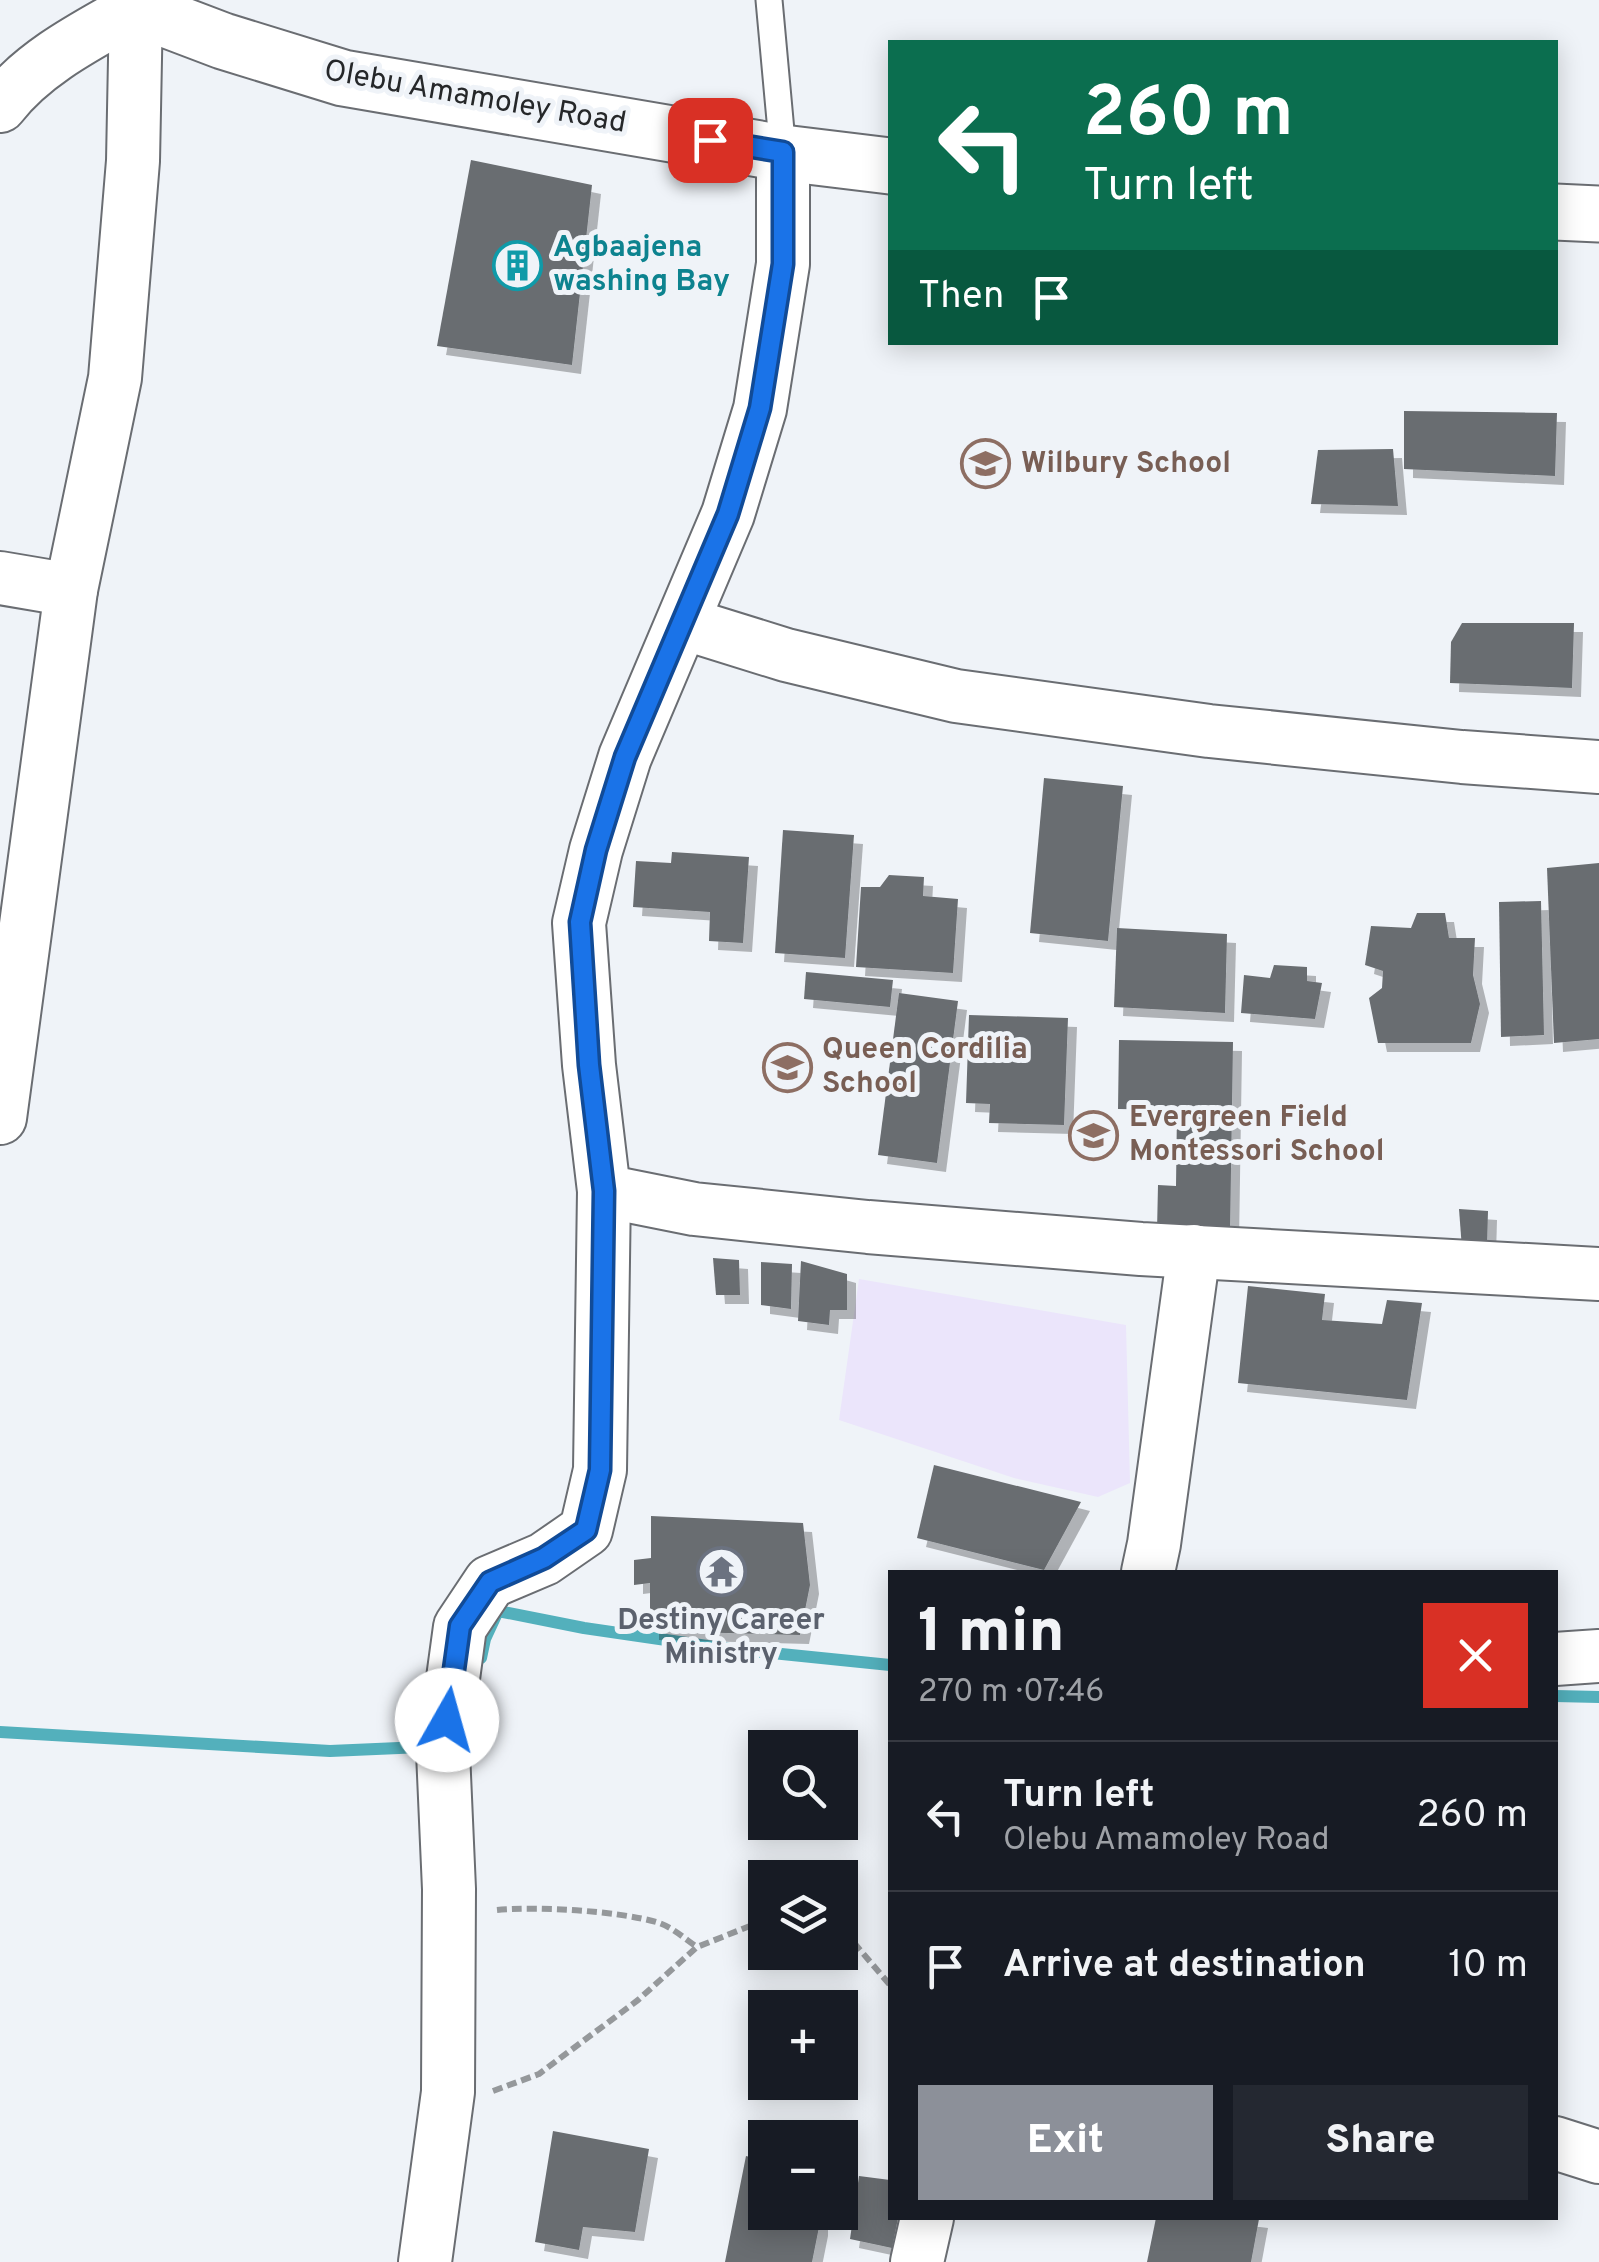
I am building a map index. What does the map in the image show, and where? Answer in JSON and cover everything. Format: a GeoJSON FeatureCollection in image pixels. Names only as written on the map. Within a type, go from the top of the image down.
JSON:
{"type":"FeatureCollection","features":[{"type":"Feature","properties":{"kind":"street","name":"Olebu Amamoley Road"},"geometry":{"type":"LineString","coordinates":[[135,4],[223,41],[344,78],[783,152],[888,166]]}},
{"type":"Feature","properties":{"kind":"street"},"geometry":{"type":"LineString","coordinates":[[0,106],[16,86],[135,4]]}},
{"type":"Feature","properties":{"kind":"street"},"geometry":{"type":"LineString","coordinates":[[0,1118],[71,590],[116,378],[133,161],[135,4]]}},
{"type":"Feature","properties":{"kind":"street"},"geometry":{"type":"LineString","coordinates":[[425,2262],[448,2092],[443,1752],[460,1626],[490,1582],[544,1558],[586,1530],[600,1470],[604,1191],[589,1065],[580,922],[596,850],[625,757],[728,514],[760,408],[783,264],[783,152]]}},
{"type":"Feature","properties":{"kind":"street"},"geometry":{"type":"LineString","coordinates":[[1558,212],[1599,214]]}},
{"type":"Feature","properties":{"kind":"street"},"geometry":{"type":"LineString","coordinates":[[0,578],[71,590]]}},
{"type":"Feature","properties":{"kind":"street"},"geometry":{"type":"LineString","coordinates":[[683,623],[786,655],[956,696],[1209,731],[1599,767]]}},
{"type":"Feature","properties":{"kind":"street"},"geometry":{"type":"LineString","coordinates":[[604,1191],[694,1209],[788,1220],[1141,1249],[1599,1274]]}},
{"type":"Feature","properties":{"kind":"street"},"geometry":{"type":"LineString","coordinates":[[1148,1570],[1194,1251]]}},
{"type":"Feature","properties":{"kind":"street"},"geometry":{"type":"LineString","coordinates":[[1558,1659],[1599,1656]]}},
{"type":"Feature","properties":{"kind":"street"},"geometry":{"type":"LineString","coordinates":[[1558,2144],[1599,2157]]}},
{"type":"Feature","properties":{"kind":"street"},"geometry":{"type":"LineString","coordinates":[[917,2262],[927,2220]]}},
{"type":"Feature","properties":{"kind":"lane"},"geometry":{"type":"LineString","coordinates":[[770,0],[783,152]]}},
{"type":"Feature","properties":{"kind":"path"},"geometry":{"type":"LineString","coordinates":[[448,1915],[506,1909],[612,1915],[660,1923],[697,1947]]}},
{"type":"Feature","properties":{"kind":"path"},"geometry":{"type":"LineString","coordinates":[[446,2110],[540,2074],[638,2000],[697,1947],[748,1927]]}},
{"type":"Feature","properties":{"kind":"path"},"geometry":{"type":"LineString","coordinates":[[858,1948],[888,1983]]}},
{"type":"Feature","properties":{"kind":"shaded area"},"geometry":{"type":"Polygon","coordinates":[[[859,1279],[1126,1325],[1130,1483],[1098,1497],[1014,1478],[839,1420],[859,1279]]]}},
{"type":"Feature","properties":{"kind":"building","name":"Agbaajena washing Bay"},"geometry":{"type":"Polygon","coordinates":[[[471,160],[592,185],[572,365],[437,346],[471,160]]]}},
{"type":"Feature","properties":{"kind":"building"},"geometry":{"type":"Polygon","coordinates":[[[1404,411],[1557,413],[1555,476],[1404,469],[1404,411]]]}},
{"type":"Feature","properties":{"kind":"building"},"geometry":{"type":"Polygon","coordinates":[[[1393,449],[1398,506],[1311,504],[1318,450],[1393,449]]]}},
{"type":"Feature","properties":{"kind":"building"},"geometry":{"type":"Polygon","coordinates":[[[1462,623],[1574,623],[1572,688],[1450,683],[1451,642],[1462,623]]]}},
{"type":"Feature","properties":{"kind":"building"},"geometry":{"type":"Polygon","coordinates":[[[1044,778],[1123,786],[1108,941],[1030,933],[1044,778]]]}},
{"type":"Feature","properties":{"kind":"building"},"geometry":{"type":"Polygon","coordinates":[[[783,830],[854,835],[845,958],[775,953],[783,830]]]}},
{"type":"Feature","properties":{"kind":"building"},"geometry":{"type":"Polygon","coordinates":[[[672,852],[749,857],[743,943],[709,941],[710,912],[633,907],[636,861],[671,863],[672,852]]]}},
{"type":"Feature","properties":{"kind":"building"},"geometry":{"type":"Polygon","coordinates":[[[1599,863],[1599,1039],[1554,1043],[1547,868],[1599,863]]]}},
{"type":"Feature","properties":{"kind":"building"},"geometry":{"type":"Polygon","coordinates":[[[889,875],[924,877],[923,896],[958,899],[953,973],[856,967],[861,887],[880,887],[889,875]]]}},
{"type":"Feature","properties":{"kind":"building"},"geometry":{"type":"Polygon","coordinates":[[[1541,901],[1544,1035],[1501,1037],[1499,902],[1541,901]]]}},
{"type":"Feature","properties":{"kind":"building"},"geometry":{"type":"Polygon","coordinates":[[[1417,913],[1445,913],[1449,938],[1475,938],[1473,975],[1480,1004],[1471,1043],[1378,1043],[1369,998],[1382,988],[1383,971],[1365,965],[1371,926],[1411,928],[1417,913]]]}},
{"type":"Feature","properties":{"kind":"building"},"geometry":{"type":"Polygon","coordinates":[[[1117,928],[1227,934],[1225,1013],[1114,1007],[1117,928]]]}},
{"type":"Feature","properties":{"kind":"building"},"geometry":{"type":"Polygon","coordinates":[[[1274,965],[1307,967],[1307,981],[1322,983],[1315,1019],[1241,1013],[1244,975],[1270,978],[1274,965]]]}},
{"type":"Feature","properties":{"kind":"building"},"geometry":{"type":"Polygon","coordinates":[[[806,972],[893,980],[890,1007],[804,999],[806,972]]]}},
{"type":"Feature","properties":{"kind":"building"},"geometry":{"type":"Polygon","coordinates":[[[899,993],[958,1001],[937,1163],[878,1155],[899,993]]]}},
{"type":"Feature","properties":{"kind":"building"},"geometry":{"type":"Polygon","coordinates":[[[969,1015],[1068,1018],[1064,1125],[989,1123],[990,1104],[966,1103],[969,1015]]]}},
{"type":"Feature","properties":{"kind":"building"},"geometry":{"type":"Polygon","coordinates":[[[1119,1040],[1233,1042],[1230,1233],[1157,1231],[1158,1185],[1176,1186],[1177,1110],[1118,1109],[1119,1040]]]}},
{"type":"Feature","properties":{"kind":"building"},"geometry":{"type":"Polygon","coordinates":[[[1459,1209],[1488,1211],[1487,1246],[1462,1249],[1459,1209]]]}},
{"type":"Feature","properties":{"kind":"building"},"geometry":{"type":"Polygon","coordinates":[[[713,1258],[739,1260],[740,1295],[716,1295],[713,1258]]]}},
{"type":"Feature","properties":{"kind":"building"},"geometry":{"type":"Polygon","coordinates":[[[801,1261],[847,1274],[847,1310],[830,1310],[829,1325],[798,1321],[801,1261]]]}},
{"type":"Feature","properties":{"kind":"building"},"geometry":{"type":"Polygon","coordinates":[[[761,1262],[792,1264],[791,1309],[761,1305],[761,1262]]]}},
{"type":"Feature","properties":{"kind":"building"},"geometry":{"type":"Polygon","coordinates":[[[1248,1286],[1325,1294],[1322,1320],[1382,1324],[1387,1300],[1422,1303],[1407,1400],[1238,1383],[1248,1286]]]}},
{"type":"Feature","properties":{"kind":"building"},"geometry":{"type":"Polygon","coordinates":[[[934,1465],[1081,1502],[1044,1570],[917,1538],[934,1465]]]}},
{"type":"Feature","properties":{"kind":"building","name":"Destiny Career Ministry"},"geometry":{"type":"Polygon","coordinates":[[[651,1516],[803,1523],[810,1585],[800,1635],[650,1631],[650,1583],[634,1585],[634,1560],[651,1558],[651,1516]]]}},
{"type":"Feature","properties":{"kind":"building"},"geometry":{"type":"Polygon","coordinates":[[[553,2131],[649,2149],[635,2232],[583,2227],[579,2250],[535,2242],[553,2131]]]}},
{"type":"Feature","properties":{"kind":"building"},"geometry":{"type":"Polygon","coordinates":[[[746,2156],[748,2230],[818,2230],[812,2262],[725,2262],[746,2156]]]}},
{"type":"Feature","properties":{"kind":"building"},"geometry":{"type":"Polygon","coordinates":[[[859,2176],[888,2180],[888,2220],[898,2220],[892,2248],[850,2239],[851,2230],[858,2230],[859,2176]]]}},
{"type":"Feature","properties":{"kind":"building"},"geometry":{"type":"Polygon","coordinates":[[[1156,2220],[1259,2220],[1251,2262],[1147,2262],[1156,2220]]]}},
{"type":"Feature","properties":{"kind":"waterway"},"geometry":{"type":"LineString","coordinates":[[481,1658],[498,1611],[714,1647],[888,1665]]}},
{"type":"Feature","properties":{"kind":"waterway"},"geometry":{"type":"LineString","coordinates":[[1558,1696],[1599,1697]]}},
{"type":"Feature","properties":{"kind":"waterway"},"geometry":{"type":"LineString","coordinates":[[0,1732],[330,1751],[422,1747],[429,1740]]}},
{"type":"Feature","properties":{"kind":"place","name":"Agbaajena washing Bay"},"geometry":{"type":"Point","coordinates":[518,265]}},
{"type":"Feature","properties":{"kind":"place","name":"Wilbury School"},"geometry":{"type":"Point","coordinates":[986,464]}},
{"type":"Feature","properties":{"kind":"place","name":"Queen Cordilia School"},"geometry":{"type":"Point","coordinates":[787,1067]}},
{"type":"Feature","properties":{"kind":"place","name":"Evergreen Field Montessori School"},"geometry":{"type":"Point","coordinates":[1094,1135]}},
{"type":"Feature","properties":{"kind":"place","name":"Destiny Career Ministry"},"geometry":{"type":"Point","coordinates":[721,1572]}},
{"type":"Feature","properties":{"kind":"route"},"geometry":{"type":"LineString","coordinates":[[447,1720],[460,1626],[490,1582],[544,1558],[586,1530],[600,1470],[604,1191],[583,999],[580,922],[596,850],[625,757],[728,514],[750,444],[760,408],[783,264],[783,152],[710,140]]}}]}
